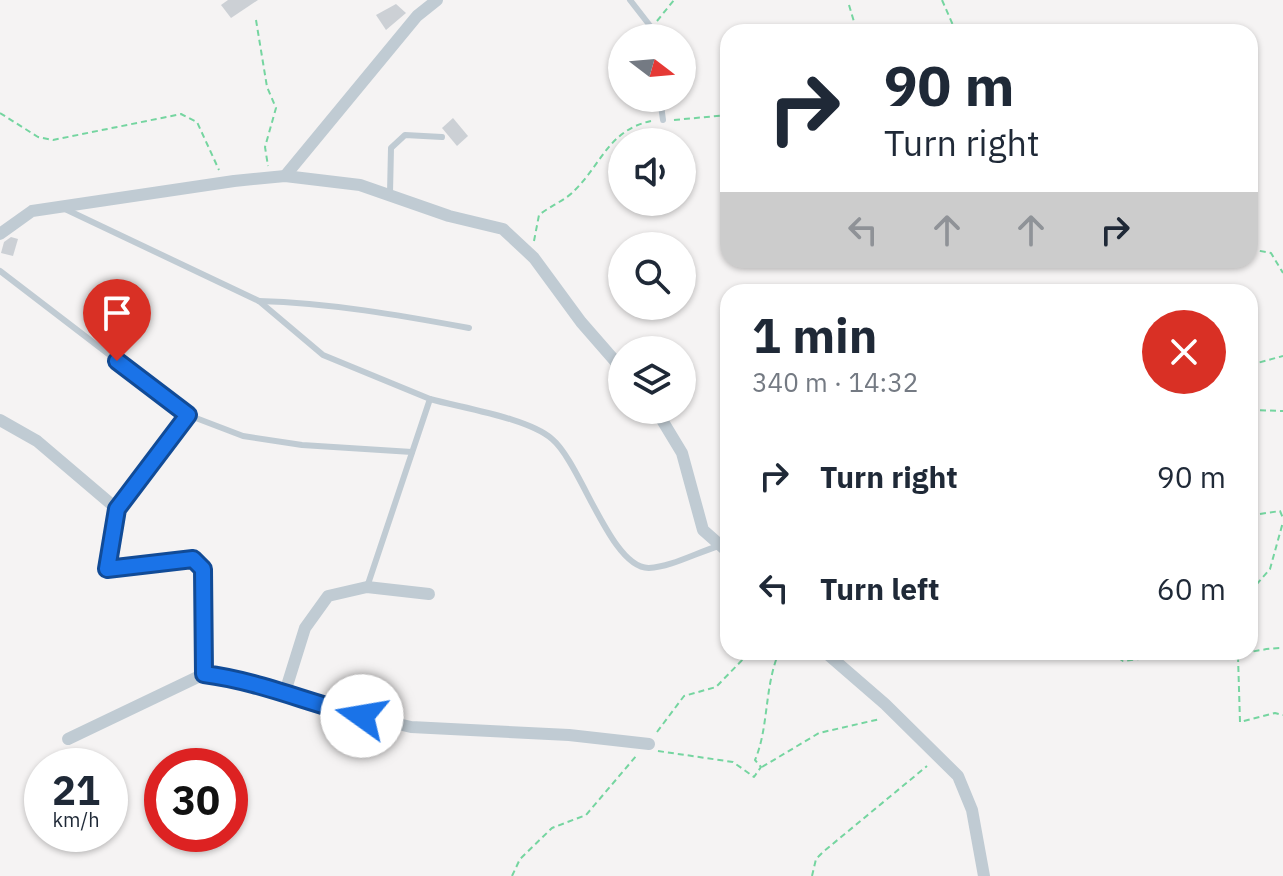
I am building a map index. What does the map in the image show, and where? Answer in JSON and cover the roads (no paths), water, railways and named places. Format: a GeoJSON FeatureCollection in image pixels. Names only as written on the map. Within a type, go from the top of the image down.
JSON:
{"type":"FeatureCollection","features":[{"type":"Feature","properties":{"kind":"street"},"geometry":{"type":"LineString","coordinates":[[285,176],[417,16],[437,0]]}},
{"type":"Feature","properties":{"kind":"street"},"geometry":{"type":"LineString","coordinates":[[0,234],[32,211],[225,183],[285,176],[360,185],[449,216],[503,229],[534,258],[608,353]]}},
{"type":"Feature","properties":{"kind":"street"},"geometry":{"type":"LineString","coordinates":[[0,420],[37,441],[117,509],[107,569],[185,558],[193,559],[203,569],[204,674]]}},
{"type":"Feature","properties":{"kind":"street"},"geometry":{"type":"LineString","coordinates":[[664,424],[682,453],[703,530],[720,545]]}},
{"type":"Feature","properties":{"kind":"street"},"geometry":{"type":"LineString","coordinates":[[285,692],[305,628],[317,607],[328,596],[367,587],[429,594]]}},
{"type":"Feature","properties":{"kind":"street"},"geometry":{"type":"LineString","coordinates":[[834,660],[958,776],[966,792],[984,876]]}},
{"type":"Feature","properties":{"kind":"street"},"geometry":{"type":"LineString","coordinates":[[68,739],[204,674],[239,679],[285,692],[313,704],[411,727],[569,735],[649,750]]}},
{"type":"Feature","properties":{"kind":"lane"},"geometry":{"type":"LineString","coordinates":[[630,0],[649,24]]}},
{"type":"Feature","properties":{"kind":"lane"},"geometry":{"type":"LineString","coordinates":[[662,112],[663,120]]}},
{"type":"Feature","properties":{"kind":"lane"},"geometry":{"type":"LineString","coordinates":[[390,193],[391,148],[405,135],[442,137]]}},
{"type":"Feature","properties":{"kind":"lane"},"geometry":{"type":"LineString","coordinates":[[61,208],[259,301],[323,355],[430,399],[523,425],[551,437],[568,456],[612,540],[634,563],[648,568],[720,550]]}},
{"type":"Feature","properties":{"kind":"lane"},"geometry":{"type":"LineString","coordinates":[[0,271],[188,415],[243,436],[302,445],[412,452]]}},
{"type":"Feature","properties":{"kind":"lane"},"geometry":{"type":"LineString","coordinates":[[259,301],[389,313],[469,328]]}},
{"type":"Feature","properties":{"kind":"lane"},"geometry":{"type":"LineString","coordinates":[[367,587],[430,399]]}},
{"type":"Feature","properties":{"kind":"lane"},"geometry":{"type":"LineString","coordinates":[[117,509],[188,415]]}}]}
